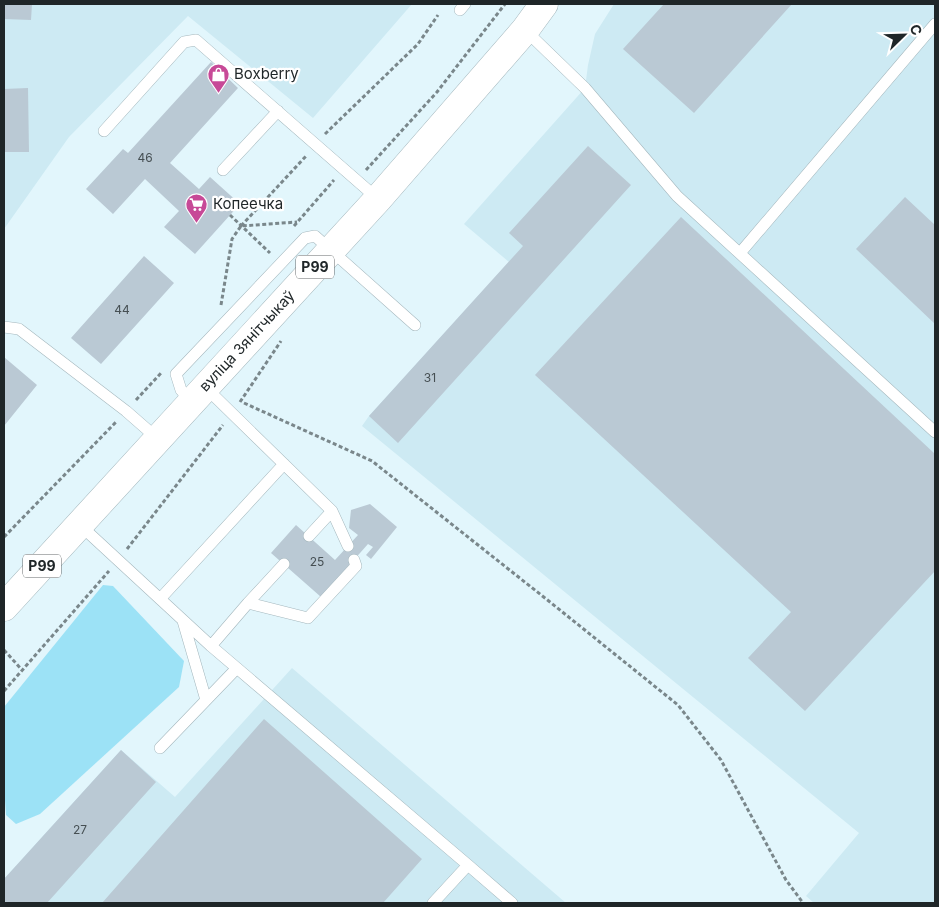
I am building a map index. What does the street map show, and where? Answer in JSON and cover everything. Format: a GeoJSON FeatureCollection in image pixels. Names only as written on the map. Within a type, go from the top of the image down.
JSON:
{"type":"FeatureCollection","features":[{"type":"Feature","properties":{"kind":"main road","name":"вуліца Зянітчыкаў"},"geometry":{"type":"LineString","coordinates":[[4,607],[378,198],[525,30],[544,4]]}},
{"type":"Feature","properties":{"kind":"lane"},"geometry":{"type":"LineString","coordinates":[[740,253],[935,24]]}},
{"type":"Feature","properties":{"kind":"lane"},"geometry":{"type":"LineString","coordinates":[[525,30],[585,88],[677,196],[935,432]]}},
{"type":"Feature","properties":{"kind":"lane"},"geometry":{"type":"LineString","coordinates":[[104,131],[184,42],[196,40],[378,198]]}},
{"type":"Feature","properties":{"kind":"lane"},"geometry":{"type":"LineString","coordinates":[[223,170],[278,111]]}},
{"type":"Feature","properties":{"kind":"lane"},"geometry":{"type":"LineString","coordinates":[[331,250],[415,326]]}},
{"type":"Feature","properties":{"kind":"lane"},"geometry":{"type":"LineString","coordinates":[[4,327],[19,328],[126,411],[158,439]]}},
{"type":"Feature","properties":{"kind":"lane"},"geometry":{"type":"LineString","coordinates":[[198,395],[232,414],[332,511],[348,546]]}},
{"type":"Feature","properties":{"kind":"lane"},"geometry":{"type":"LineString","coordinates":[[160,599],[284,464]]}},
{"type":"Feature","properties":{"kind":"lane"},"geometry":{"type":"LineString","coordinates":[[309,536],[332,511]]}},
{"type":"Feature","properties":{"kind":"lane"},"geometry":{"type":"LineString","coordinates":[[80,525],[236,668],[512,903]]}},
{"type":"Feature","properties":{"kind":"lane"},"geometry":{"type":"LineString","coordinates":[[248,603],[308,618],[356,566],[354,560]]}},
{"type":"Feature","properties":{"kind":"lane"},"geometry":{"type":"LineString","coordinates":[[211,646],[284,564]]}},
{"type":"Feature","properties":{"kind":"lane"},"geometry":{"type":"LineString","coordinates":[[182,620],[206,700]]}},
{"type":"Feature","properties":{"kind":"lane"},"geometry":{"type":"LineString","coordinates":[[160,748],[236,668]]}},
{"type":"Feature","properties":{"kind":"lane"},"geometry":{"type":"LineString","coordinates":[[432,903],[468,864]]}},
{"type":"Feature","properties":{"kind":"path"},"geometry":{"type":"LineString","coordinates":[[357,180],[437,92],[504,4]]}},
{"type":"Feature","properties":{"kind":"path"},"geometry":{"type":"LineString","coordinates":[[221,308],[232,238],[329,129],[418,44],[438,14]]}},
{"type":"Feature","properties":{"kind":"path"},"geometry":{"type":"LineString","coordinates":[[230,216],[270,253]]}},
{"type":"Feature","properties":{"kind":"path"},"geometry":{"type":"LineString","coordinates":[[241,226],[297,222]]}},
{"type":"Feature","properties":{"kind":"path"},"geometry":{"type":"LineString","coordinates":[[4,691],[118,561],[232,414],[284,337]]}},
{"type":"Feature","properties":{"kind":"path"},"geometry":{"type":"LineString","coordinates":[[240,401],[372,462],[678,705],[721,760],[786,880],[803,903]]}},
{"type":"Feature","properties":{"kind":"path"},"geometry":{"type":"LineString","coordinates":[[4,650],[23,671]]}},
{"type":"Feature","properties":{"kind":"shaded area"},"geometry":{"type":"Polygon","coordinates":[[[4,4],[412,4],[313,118],[188,16],[69,137],[4,229],[4,4]]]}},
{"type":"Feature","properties":{"kind":"shaded area"},"geometry":{"type":"Polygon","coordinates":[[[614,4],[935,4],[935,903],[814,903],[806,896],[859,833],[362,426],[509,262],[464,224],[585,88],[595,34],[614,4]]]}},
{"type":"Feature","properties":{"kind":"shaded area"},"geometry":{"type":"Polygon","coordinates":[[[103,585],[113,586],[184,661],[179,687],[40,814],[16,824],[6,815],[4,707],[103,585]]]}},
{"type":"Feature","properties":{"kind":"shaded area"},"geometry":{"type":"Polygon","coordinates":[[[292,668],[566,903],[4,903],[4,879],[121,750],[175,797],[292,668]]]}},
{"type":"Feature","properties":{"kind":"building"},"geometry":{"type":"Polygon","coordinates":[[[4,4],[32,4],[31,20],[4,19],[4,4]]]}},
{"type":"Feature","properties":{"kind":"building"},"geometry":{"type":"Polygon","coordinates":[[[664,4],[792,4],[694,113],[623,49],[664,4]]]}},
{"type":"Feature","properties":{"kind":"building"},"geometry":{"type":"Polygon","coordinates":[[[211,62],[238,88],[170,163],[199,189],[210,177],[240,204],[195,254],[164,227],[179,211],[145,179],[113,214],[86,189],[123,149],[128,153],[211,62]]]}},
{"type":"Feature","properties":{"kind":"building"},"geometry":{"type":"Polygon","coordinates":[[[28,88],[29,152],[4,152],[4,89],[28,88]]]}},
{"type":"Feature","properties":{"kind":"building"},"geometry":{"type":"Polygon","coordinates":[[[588,146],[631,185],[398,443],[369,416],[523,246],[509,233],[588,146]]]}},
{"type":"Feature","properties":{"kind":"building"},"geometry":{"type":"Polygon","coordinates":[[[905,197],[935,225],[935,324],[856,249],[905,197]]]}},
{"type":"Feature","properties":{"kind":"building"},"geometry":{"type":"Polygon","coordinates":[[[681,217],[935,454],[935,571],[805,711],[748,658],[791,612],[535,375],[681,217]]]}},
{"type":"Feature","properties":{"kind":"building"},"geometry":{"type":"Polygon","coordinates":[[[144,256],[174,283],[101,364],[71,338],[144,256]]]}},
{"type":"Feature","properties":{"kind":"building"},"geometry":{"type":"Polygon","coordinates":[[[4,357],[37,385],[4,426],[4,357]]]}},
{"type":"Feature","properties":{"kind":"building"},"geometry":{"type":"Polygon","coordinates":[[[370,504],[397,527],[371,559],[366,555],[373,547],[368,544],[321,597],[271,553],[296,525],[335,560],[358,535],[349,528],[351,510],[370,504]]]}},
{"type":"Feature","properties":{"kind":"building"},"geometry":{"type":"Polygon","coordinates":[[[264,719],[422,859],[383,903],[102,903],[264,719]]]}},
{"type":"Feature","properties":{"kind":"building"},"geometry":{"type":"Polygon","coordinates":[[[121,750],[156,782],[47,903],[7,903],[4,901],[4,879],[121,750]]]}},
{"type":"Feature","properties":{"kind":"place","name":"Boxberry"},"geometry":{"type":"Point","coordinates":[218,93]}},
{"type":"Feature","properties":{"kind":"place","name":"Копеечка"},"geometry":{"type":"Point","coordinates":[197,223]}}]}
